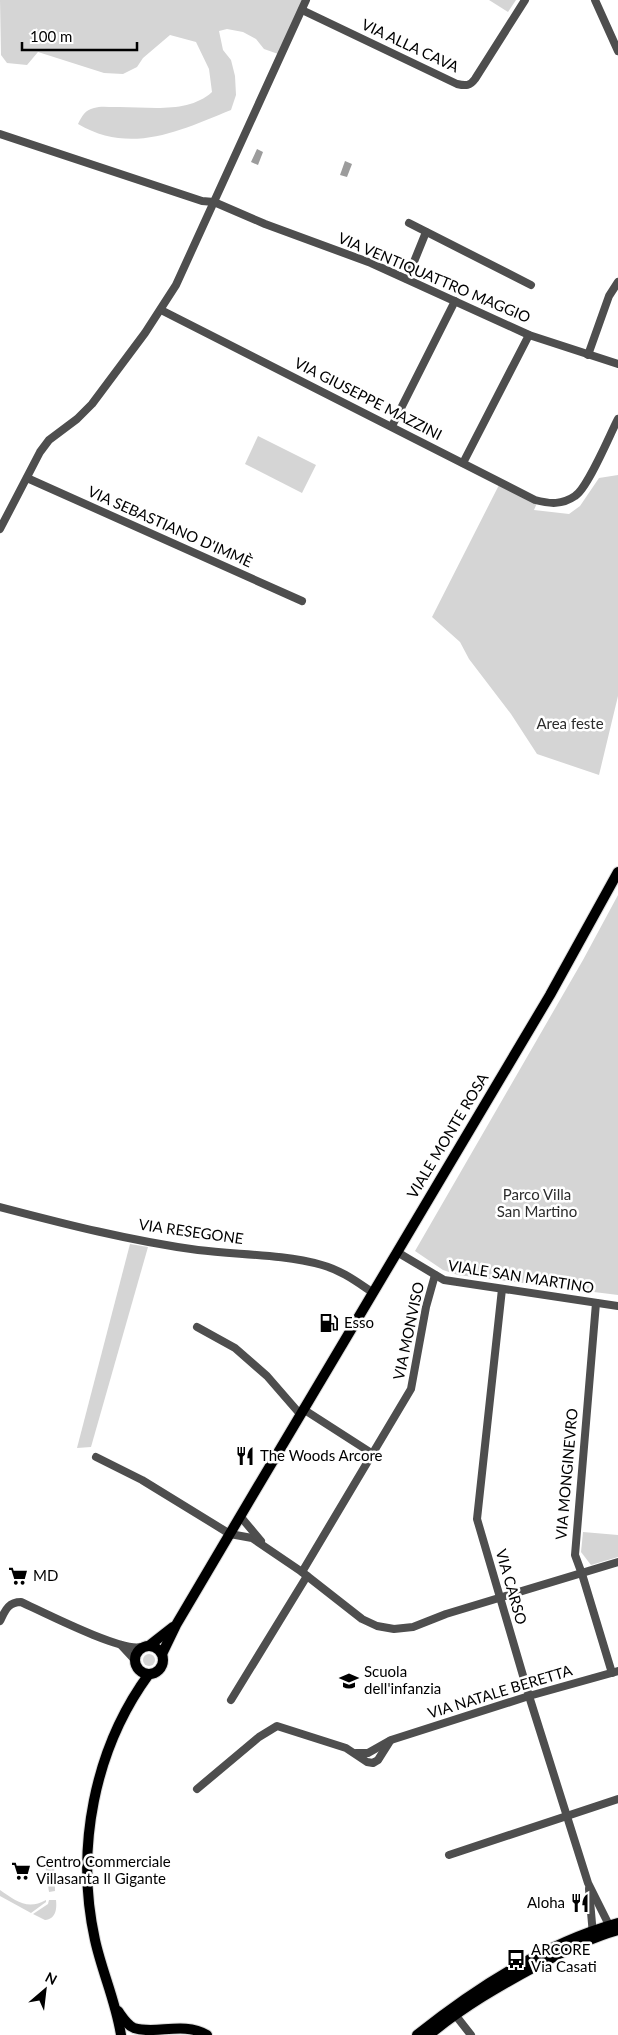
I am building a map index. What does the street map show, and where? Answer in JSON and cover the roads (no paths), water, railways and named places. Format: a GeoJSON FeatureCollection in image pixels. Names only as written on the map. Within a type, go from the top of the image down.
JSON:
{"type":"FeatureCollection","features":[{"type":"Feature","properties":{"kind":"main road","name":"VIALE MONTE ROSA"},"geometry":{"type":"LineString","coordinates":[[117,2011],[104,1974],[89,1910],[87,1880],[89,1827],[104,1763],[132,1696],[149,1674],[156,1672],[162,1666],[162,1654],[176,1625],[567,964],[618,872]]}},
{"type":"Feature","properties":{"kind":"main road","name":"VIALE MONTE ROSA"},"geometry":{"type":"LineString","coordinates":[[132,1696],[137,1650],[176,1625]]}},
{"type":"Feature","properties":{"kind":"main road"},"geometry":{"type":"LineString","coordinates":[[146,1646],[158,1648],[162,1654]]}},
{"type":"Feature","properties":{"kind":"main road"},"geometry":{"type":"LineString","coordinates":[[136,1664],[149,1674]]}},
{"type":"Feature","properties":{"kind":"main road"},"geometry":{"type":"LineString","coordinates":[[429,2035],[471,1994],[494,1980],[565,1942],[614,1927]]}},
{"type":"Feature","properties":{"kind":"main road"},"geometry":{"type":"LineString","coordinates":[[117,2011],[135,2029],[156,2031],[184,2028],[207,2035]]}},
{"type":"Feature","properties":{"kind":"main road"},"geometry":{"type":"LineString","coordinates":[[117,2011],[121,2035]]}},
{"type":"Feature","properties":{"kind":"main road"},"geometry":{"type":"LineString","coordinates":[[117,2011],[128,2035]]}},
{"type":"Feature","properties":{"kind":"main road"},"geometry":{"type":"LineString","coordinates":[[417,2035],[453,2012]]}},
{"type":"Feature","properties":{"kind":"main road"},"geometry":{"type":"LineString","coordinates":[[167,2035],[184,2028]]}},
{"type":"Feature","properties":{"kind":"street"},"geometry":{"type":"LineString","coordinates":[[0,529],[40,452],[49,440],[77,419],[92,404],[161,310],[176,285],[306,0]]}},
{"type":"Feature","properties":{"kind":"street","name":"VIA ALLA CAVA"},"geometry":{"type":"LineString","coordinates":[[302,10],[457,84],[465,86],[471,84],[475,79],[525,0]]}},
{"type":"Feature","properties":{"kind":"street"},"geometry":{"type":"LineString","coordinates":[[595,0],[618,51]]}},
{"type":"Feature","properties":{"kind":"street","name":"VIA VENTIQUATTRO MAGGIO"},"geometry":{"type":"LineString","coordinates":[[0,134],[202,201],[214,202],[265,224],[364,260],[530,335],[618,364]]}},
{"type":"Feature","properties":{"kind":"street"},"geometry":{"type":"LineString","coordinates":[[409,223],[531,285]]}},
{"type":"Feature","properties":{"kind":"street"},"geometry":{"type":"LineString","coordinates":[[408,279],[426,232]]}},
{"type":"Feature","properties":{"kind":"street"},"geometry":{"type":"LineString","coordinates":[[588,355],[609,296],[618,282]]}},
{"type":"Feature","properties":{"kind":"street"},"geometry":{"type":"LineString","coordinates":[[392,426],[455,301]]}},
{"type":"Feature","properties":{"kind":"street","name":"VIA GIUSEPPE MAZZINI"},"geometry":{"type":"LineString","coordinates":[[161,310],[535,500],[550,504],[565,501],[578,495],[618,418]]}},
{"type":"Feature","properties":{"kind":"street"},"geometry":{"type":"LineString","coordinates":[[463,463],[530,335]]}},
{"type":"Feature","properties":{"kind":"street","name":"VIA SEBASTIANO D'IMMÈ"},"geometry":{"type":"LineString","coordinates":[[27,478],[302,601]]}},
{"type":"Feature","properties":{"kind":"street","name":"VIA RESEGONE"},"geometry":{"type":"LineString","coordinates":[[0,1207],[169,1245],[198,1250],[293,1259],[324,1266],[345,1275],[372,1292]]}},
{"type":"Feature","properties":{"kind":"street","name":"VIALE SAN MARTINO"},"geometry":{"type":"LineString","coordinates":[[397,1252],[435,1275],[454,1282],[618,1306]]}},
{"type":"Feature","properties":{"kind":"street","name":"VIA MONVISO"},"geometry":{"type":"LineString","coordinates":[[231,1700],[411,1389],[426,1307],[435,1275]]}},
{"type":"Feature","properties":{"kind":"street","name":"VIA CARSO"},"geometry":{"type":"LineString","coordinates":[[502,1289],[477,1519],[529,1696],[588,1882],[593,1934]]}},
{"type":"Feature","properties":{"kind":"street","name":"VIA MONGINEVRO"},"geometry":{"type":"LineString","coordinates":[[596,1303],[575,1555],[615,1672]]}},
{"type":"Feature","properties":{"kind":"street"},"geometry":{"type":"LineString","coordinates":[[197,1327],[235,1348],[267,1376],[302,1412],[373,1454]]}},
{"type":"Feature","properties":{"kind":"street"},"geometry":{"type":"LineString","coordinates":[[96,1457],[142,1480],[230,1534],[252,1538],[305,1574],[362,1619],[377,1626],[394,1629],[413,1627],[446,1614],[501,1599],[618,1562]]}},
{"type":"Feature","properties":{"kind":"street"},"geometry":{"type":"LineString","coordinates":[[240,1516],[269,1549]]}},
{"type":"Feature","properties":{"kind":"street"},"geometry":{"type":"LineString","coordinates":[[0,1621],[8,1606],[21,1602],[60,1622],[120,1644],[134,1648],[146,1646]]}},
{"type":"Feature","properties":{"kind":"street"},"geometry":{"type":"LineString","coordinates":[[120,1644],[136,1664]]}},
{"type":"Feature","properties":{"kind":"street","name":"VIA NATALE BERETTA"},"geometry":{"type":"LineString","coordinates":[[197,1789],[259,1737],[277,1726],[356,1753],[368,1753],[391,1740],[529,1696],[615,1672]]}},
{"type":"Feature","properties":{"kind":"street"},"geometry":{"type":"LineString","coordinates":[[449,1855],[618,1799]]}},
{"type":"Feature","properties":{"kind":"street","name":"VIA CARSO"},"geometry":{"type":"LineString","coordinates":[[588,1882],[614,1927]]}},
{"type":"Feature","properties":{"kind":"street"},"geometry":{"type":"LineString","coordinates":[[453,2012],[471,2035]]}},
{"type":"Feature","properties":{"kind":"place","name":"Esso"},"geometry":{"type":"Point","coordinates":[329,1323]}},
{"type":"Feature","properties":{"kind":"place","name":"The Woods Arcore"},"geometry":{"type":"Point","coordinates":[245,1456]}},
{"type":"Feature","properties":{"kind":"place","name":"MD"},"geometry":{"type":"Point","coordinates":[18,1576]}},
{"type":"Feature","properties":{"kind":"place","name":"Scuola dell'infanzia"},"geometry":{"type":"Point","coordinates":[349,1681]}},
{"type":"Feature","properties":{"kind":"place","name":"Centro Commerciale Villasanta Il Gigante"},"geometry":{"type":"Point","coordinates":[21,1871]}},
{"type":"Feature","properties":{"kind":"place","name":"Aloha"},"geometry":{"type":"Point","coordinates":[580,1903]}},
{"type":"Feature","properties":{"kind":"place","name":"ARCORE Via Casati"},"geometry":{"type":"Point","coordinates":[516,1959]}},
{"type":"Feature","properties":{"kind":"park label","name":"Area feste"},"geometry":{"type":"Point","coordinates":[570,724]}},
{"type":"Feature","properties":{"kind":"park label","name":"Parco Villa San Martino"},"geometry":{"type":"Point","coordinates":[537,1204]}}]}
